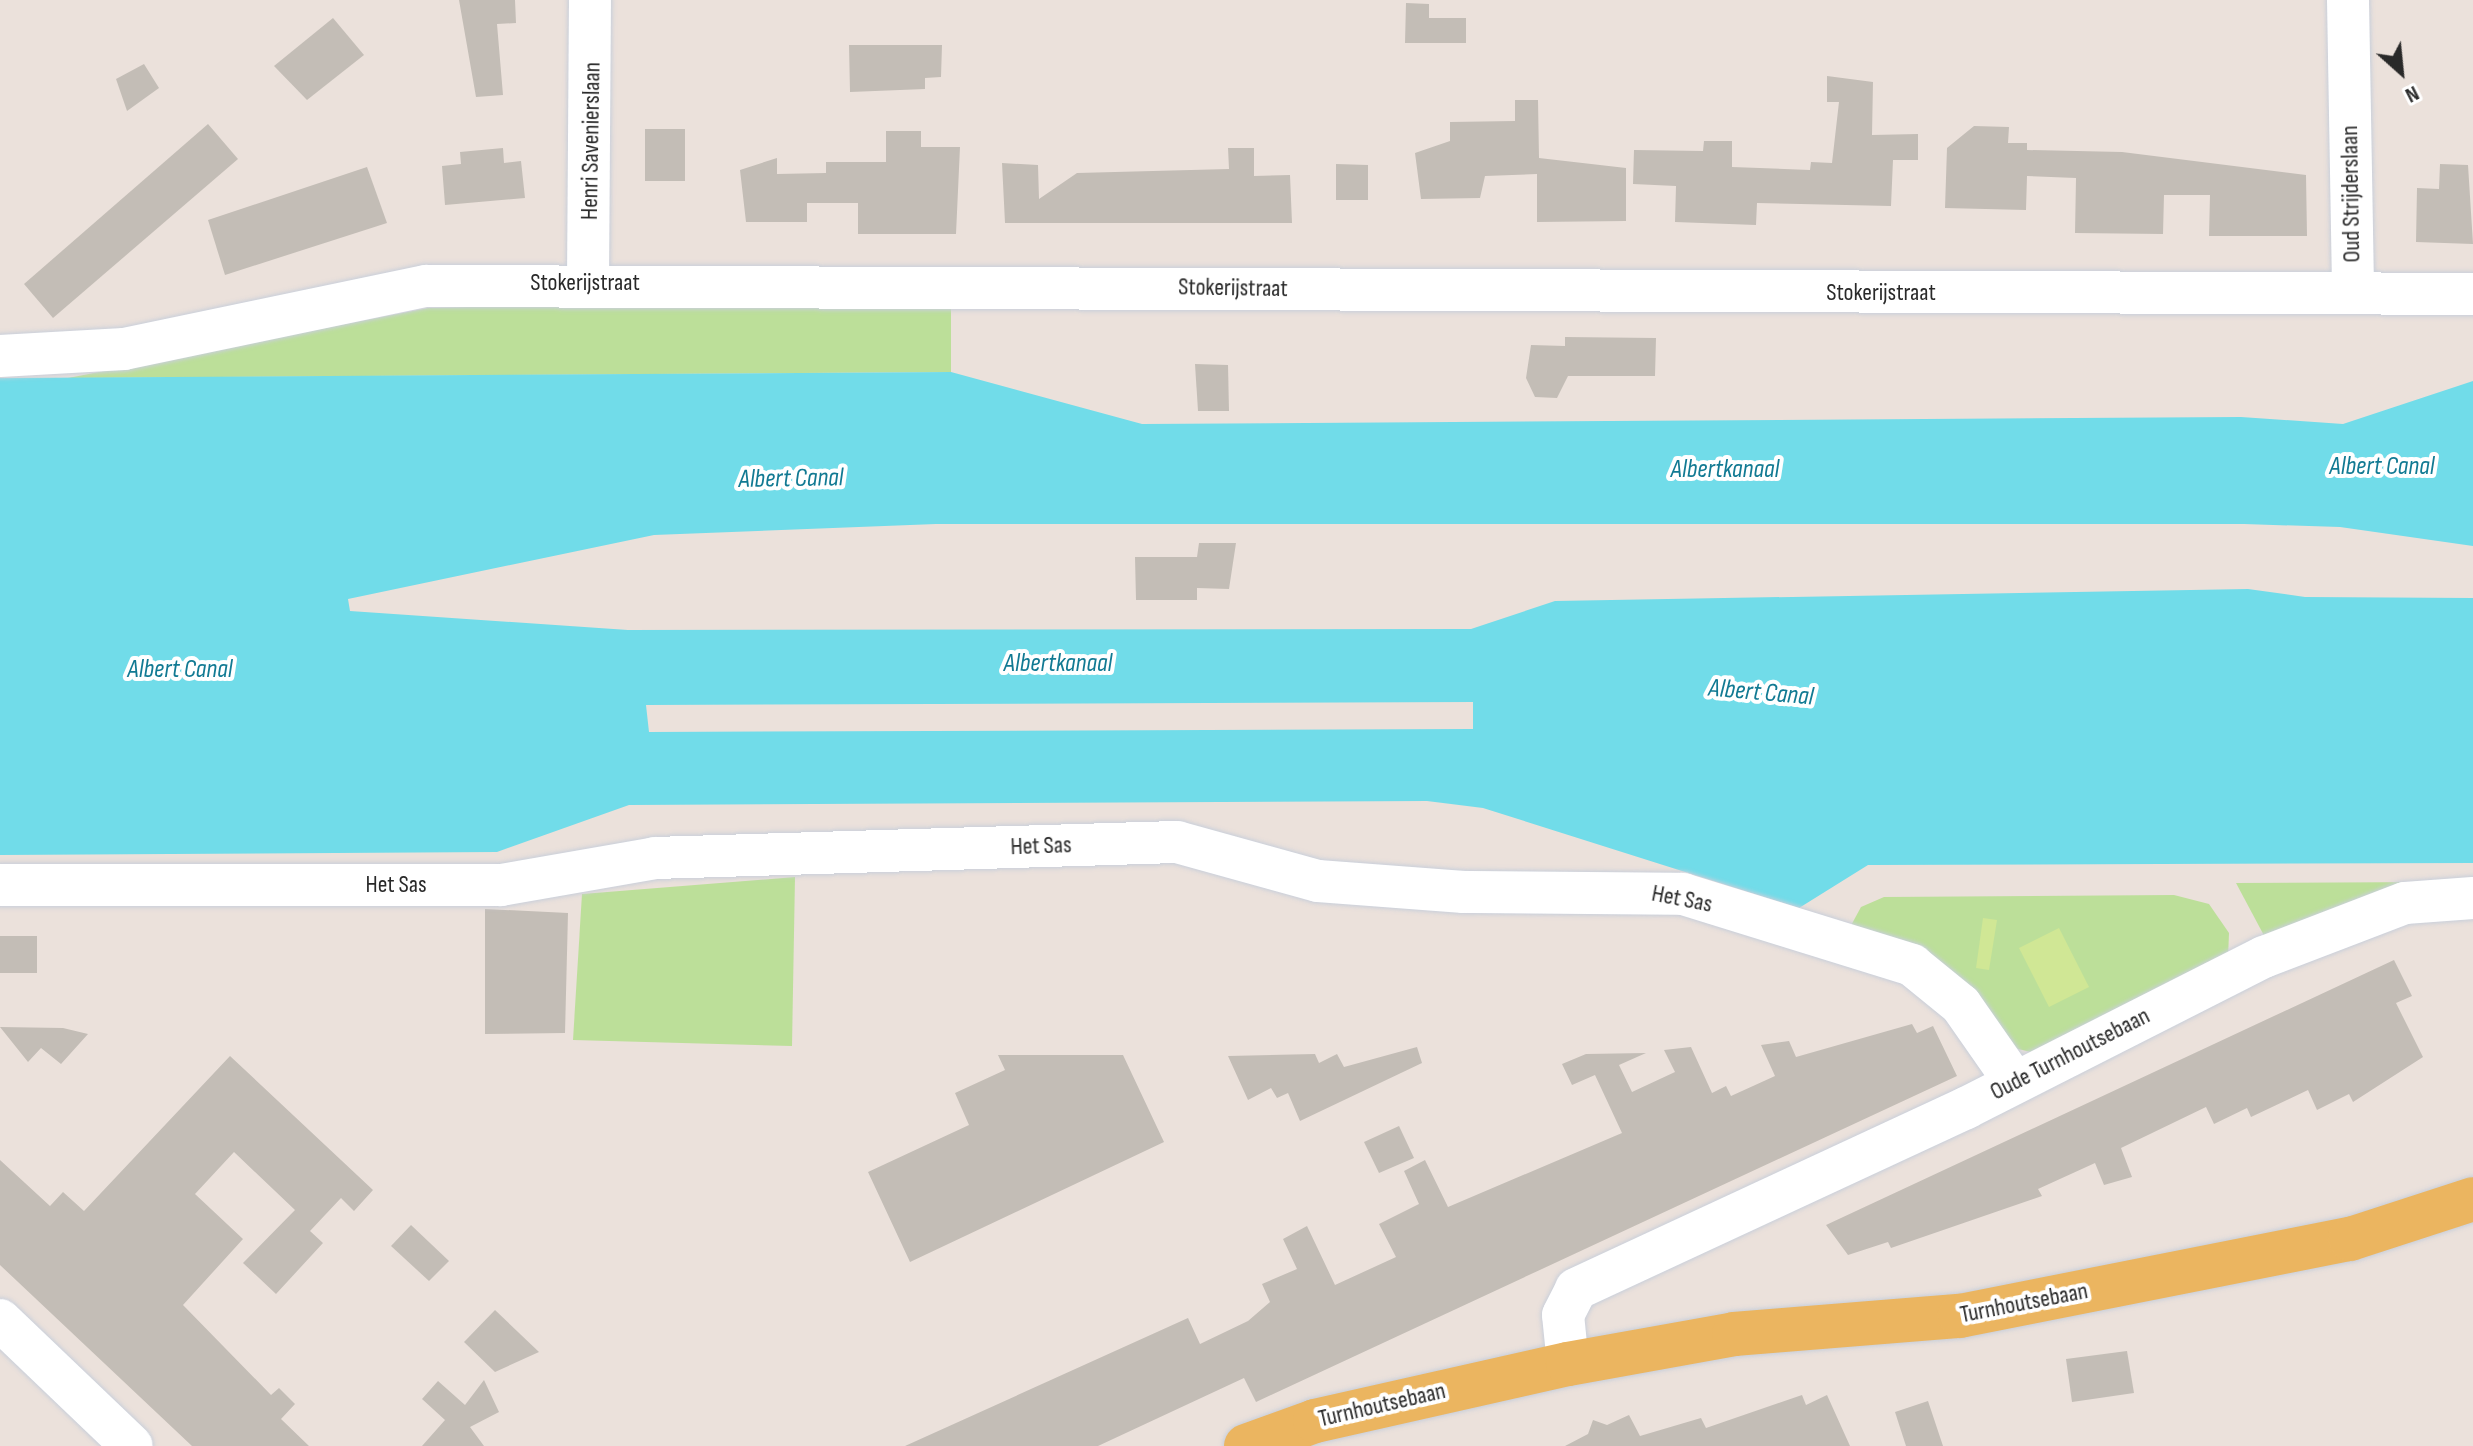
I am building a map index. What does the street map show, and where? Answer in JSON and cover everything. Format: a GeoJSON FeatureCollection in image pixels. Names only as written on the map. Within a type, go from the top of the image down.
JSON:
{"type":"FeatureCollection","features":[{"type":"Feature","properties":{"kind":"main road","name":"Turnhoutsebaan"},"geometry":{"type":"LineString","coordinates":[[1246,1446],[1315,1421],[1568,1364],[1734,1334],[1960,1316],[2350,1239],[2473,1199]]}},
{"type":"Feature","properties":{"kind":"street","name":"Henri Savenierslaan"},"geometry":{"type":"LineString","coordinates":[[588,282],[590,0]]}},
{"type":"Feature","properties":{"kind":"street","name":"Oud Strijderslaan"},"geometry":{"type":"LineString","coordinates":[[2348,0],[2353,293]]}},
{"type":"Feature","properties":{"kind":"street","name":"Stokerijstraat"},"geometry":{"type":"LineString","coordinates":[[0,356],[124,349],[426,286],[588,282],[2473,294]]}},
{"type":"Feature","properties":{"kind":"street","name":"Het Sas"},"geometry":{"type":"LineString","coordinates":[[0,885],[501,885],[655,858],[1177,842],[1318,881],[1464,892],[1683,894],[1912,965],[1961,1005],[2014,1081]]}},
{"type":"Feature","properties":{"kind":"street","name":"Oude Turnhoutsebaan"},"geometry":{"type":"LineString","coordinates":[[1568,1364],[1563,1315],[1569,1295],[1678,1247],[2014,1081],[2363,916],[2405,903],[2473,898]]}},
{"type":"Feature","properties":{"kind":"street"},"geometry":{"type":"LineString","coordinates":[[5,1334],[132,1446]]}},
{"type":"Feature","properties":{"kind":"green space"},"geometry":{"type":"Polygon","coordinates":[[[589,304],[951,307],[951,372],[68,378],[428,308],[589,304]]]}},
{"type":"Feature","properties":{"kind":"green space"},"geometry":{"type":"Polygon","coordinates":[[[795,877],[792,1046],[573,1040],[582,894],[795,877]]]}},
{"type":"Feature","properties":{"kind":"green space"},"geometry":{"type":"Polygon","coordinates":[[[2435,882],[2268,943],[2236,883],[2435,882]]]}},
{"type":"Feature","properties":{"kind":"green space"},"geometry":{"type":"Polygon","coordinates":[[[2174,895],[2209,904],[2229,933],[2228,958],[2035,1053],[2018,1049],[1848,931],[1861,907],[1884,897],[2174,895]]]}},
{"type":"Feature","properties":{"kind":"green space"},"geometry":{"type":"Polygon","coordinates":[[[1983,918],[1997,920],[1989,970],[1976,968],[1983,918]]]}},
{"type":"Feature","properties":{"kind":"green space"},"geometry":{"type":"Polygon","coordinates":[[[2059,928],[2089,987],[2049,1007],[2019,948],[2059,928]]]}},
{"type":"Feature","properties":{"kind":"water","name":"Albert Canal"},"geometry":{"type":"Polygon","coordinates":[[[951,372],[1142,424],[2241,417],[2343,424],[2473,381],[2473,546],[2340,527],[2244,524],[936,524],[654,535],[348,599],[350,611],[628,630],[1471,629],[1555,601],[2248,589],[2305,597],[2473,598],[2473,863],[1868,865],[1799,908],[1483,808],[1427,801],[629,805],[497,852],[0,855],[0,378],[951,372]],[[1473,702],[646,705],[649,732],[1473,729],[1473,702]]]}},
{"type":"Feature","properties":{"kind":"building"},"geometry":{"type":"Polygon","coordinates":[[[459,0],[515,0],[516,23],[497,24],[503,95],[476,97],[459,0]]]}},
{"type":"Feature","properties":{"kind":"building"},"geometry":{"type":"Polygon","coordinates":[[[1406,3],[1429,4],[1429,18],[1466,18],[1466,43],[1405,43],[1406,3]]]}},
{"type":"Feature","properties":{"kind":"building"},"geometry":{"type":"Polygon","coordinates":[[[333,18],[364,55],[307,100],[274,66],[333,18]]]}},
{"type":"Feature","properties":{"kind":"building"},"geometry":{"type":"Polygon","coordinates":[[[849,45],[942,45],[941,77],[925,78],[925,89],[850,92],[849,45]]]}},
{"type":"Feature","properties":{"kind":"building"},"geometry":{"type":"Polygon","coordinates":[[[144,64],[159,88],[127,111],[116,79],[144,64]]]}},
{"type":"Feature","properties":{"kind":"building"},"geometry":{"type":"Polygon","coordinates":[[[1827,76],[1873,82],[1872,135],[1918,134],[1918,160],[1893,160],[1891,206],[1757,203],[1756,225],[1675,222],[1676,186],[1633,184],[1634,150],[1703,151],[1704,141],[1732,141],[1732,167],[1810,170],[1811,162],[1832,163],[1839,102],[1827,102],[1827,76]]]}},
{"type":"Feature","properties":{"kind":"building"},"geometry":{"type":"Polygon","coordinates":[[[1515,100],[1538,100],[1539,158],[1626,168],[1626,221],[1537,222],[1537,174],[1485,176],[1480,198],[1421,199],[1415,153],[1450,141],[1450,122],[1515,121],[1515,100]]]}},
{"type":"Feature","properties":{"kind":"building"},"geometry":{"type":"Polygon","coordinates":[[[208,124],[238,159],[53,318],[24,284],[208,124]]]}},
{"type":"Feature","properties":{"kind":"building"},"geometry":{"type":"Polygon","coordinates":[[[1974,126],[2009,127],[2008,143],[2027,143],[2027,150],[2122,152],[2306,175],[2307,236],[2209,236],[2210,195],[2164,195],[2163,234],[2075,233],[2076,178],[2027,176],[2026,210],[1945,208],[1947,148],[1974,126]]]}},
{"type":"Feature","properties":{"kind":"building"},"geometry":{"type":"Polygon","coordinates":[[[645,129],[685,129],[685,181],[645,181],[645,129]]]}},
{"type":"Feature","properties":{"kind":"building"},"geometry":{"type":"Polygon","coordinates":[[[886,131],[921,131],[921,147],[960,147],[956,234],[858,234],[858,203],[807,203],[807,222],[746,222],[740,170],[777,158],[777,174],[826,173],[826,162],[886,162],[886,131]]]}},
{"type":"Feature","properties":{"kind":"building"},"geometry":{"type":"Polygon","coordinates":[[[503,148],[504,163],[521,161],[525,198],[445,205],[442,166],[461,164],[460,152],[503,148]]]}},
{"type":"Feature","properties":{"kind":"building"},"geometry":{"type":"Polygon","coordinates":[[[1228,148],[1254,148],[1254,176],[1290,175],[1292,223],[1005,223],[1002,163],[1038,165],[1039,199],[1077,173],[1229,169],[1228,148]]]}},
{"type":"Feature","properties":{"kind":"building"},"geometry":{"type":"Polygon","coordinates":[[[1336,164],[1368,165],[1368,200],[1336,200],[1336,164]]]}},
{"type":"Feature","properties":{"kind":"building"},"geometry":{"type":"Polygon","coordinates":[[[2440,164],[2468,165],[2473,244],[2416,242],[2417,188],[2439,189],[2440,164]]]}},
{"type":"Feature","properties":{"kind":"building"},"geometry":{"type":"Polygon","coordinates":[[[367,167],[387,223],[225,275],[208,220],[367,167]]]}},
{"type":"Feature","properties":{"kind":"building"},"geometry":{"type":"Polygon","coordinates":[[[1565,337],[1656,338],[1655,376],[1568,376],[1557,398],[1535,397],[1526,378],[1531,345],[1565,346],[1565,337]]]}},
{"type":"Feature","properties":{"kind":"building"},"geometry":{"type":"Polygon","coordinates":[[[1195,364],[1228,365],[1229,411],[1198,411],[1195,364]]]}},
{"type":"Feature","properties":{"kind":"building"},"geometry":{"type":"Polygon","coordinates":[[[1199,543],[1236,543],[1229,589],[1197,588],[1197,600],[1136,600],[1135,557],[1197,557],[1199,543]]]}},
{"type":"Feature","properties":{"kind":"building"},"geometry":{"type":"Polygon","coordinates":[[[485,909],[568,913],[565,1033],[485,1034],[485,909]]]}},
{"type":"Feature","properties":{"kind":"building"},"geometry":{"type":"Polygon","coordinates":[[[0,936],[37,936],[37,973],[0,973],[0,936]]]}},
{"type":"Feature","properties":{"kind":"building"},"geometry":{"type":"Polygon","coordinates":[[[2394,960],[2412,996],[2396,1003],[2423,1057],[2353,1102],[2349,1094],[2317,1110],[2308,1090],[2251,1117],[2247,1108],[2214,1124],[2206,1107],[2121,1148],[2132,1177],[2104,1185],[2095,1163],[2038,1189],[2042,1196],[1891,1248],[1888,1242],[1848,1255],[1826,1225],[2394,960]]]}},
{"type":"Feature","properties":{"kind":"building"},"geometry":{"type":"Polygon","coordinates":[[[1912,1024],[1917,1033],[1933,1026],[1957,1076],[1256,1402],[1244,1378],[1098,1446],[905,1446],[1188,1318],[1200,1344],[1248,1321],[1270,1302],[1262,1284],[1297,1269],[1283,1239],[1307,1226],[1335,1285],[1396,1257],[1379,1224],[1419,1204],[1404,1171],[1425,1160],[1448,1207],[1622,1133],[1595,1075],[1572,1085],[1562,1064],[1586,1054],[1646,1053],[1619,1065],[1632,1092],[1675,1072],[1664,1050],[1691,1047],[1712,1093],[1726,1086],[1731,1096],[1775,1076],[1761,1045],[1789,1041],[1796,1057],[1912,1024]]]}},
{"type":"Feature","properties":{"kind":"building"},"geometry":{"type":"Polygon","coordinates":[[[0,1027],[63,1028],[88,1034],[61,1064],[41,1048],[28,1062],[0,1027]]]}},
{"type":"Feature","properties":{"kind":"building"},"geometry":{"type":"Polygon","coordinates":[[[1417,1047],[1422,1063],[1300,1121],[1288,1093],[1277,1098],[1271,1088],[1248,1100],[1228,1056],[1315,1054],[1319,1063],[1337,1054],[1344,1067],[1417,1047]]]}},
{"type":"Feature","properties":{"kind":"building"},"geometry":{"type":"Polygon","coordinates":[[[998,1055],[1123,1055],[1164,1142],[910,1262],[868,1172],[969,1125],[955,1093],[1005,1070],[998,1055]]]}},
{"type":"Feature","properties":{"kind":"building"},"geometry":{"type":"Polygon","coordinates":[[[230,1056],[373,1190],[354,1211],[341,1198],[310,1231],[323,1243],[276,1294],[243,1263],[295,1210],[234,1152],[195,1194],[243,1239],[183,1305],[271,1395],[279,1388],[295,1404],[281,1419],[309,1446],[192,1446],[0,1265],[0,1160],[50,1206],[63,1192],[84,1211],[230,1056]]]}},
{"type":"Feature","properties":{"kind":"building"},"geometry":{"type":"Polygon","coordinates":[[[1399,1126],[1414,1158],[1379,1173],[1364,1142],[1399,1126]]]}},
{"type":"Feature","properties":{"kind":"building"},"geometry":{"type":"Polygon","coordinates":[[[411,1225],[449,1261],[429,1281],[391,1246],[411,1225]]]}},
{"type":"Feature","properties":{"kind":"building"},"geometry":{"type":"Polygon","coordinates":[[[495,1310],[539,1352],[495,1372],[464,1342],[495,1310]]]}},
{"type":"Feature","properties":{"kind":"building"},"geometry":{"type":"Polygon","coordinates":[[[2127,1351],[2134,1393],[2072,1402],[2066,1359],[2127,1351]]]}},
{"type":"Feature","properties":{"kind":"building"},"geometry":{"type":"Polygon","coordinates":[[[484,1380],[499,1412],[470,1427],[484,1446],[422,1446],[445,1420],[422,1399],[438,1381],[465,1405],[484,1380]]]}},
{"type":"Feature","properties":{"kind":"building"},"geometry":{"type":"Polygon","coordinates":[[[1802,1395],[1806,1405],[1827,1395],[1850,1446],[1565,1446],[1588,1434],[1593,1420],[1607,1425],[1629,1415],[1640,1436],[1701,1418],[1706,1428],[1802,1395]]]}},
{"type":"Feature","properties":{"kind":"building"},"geometry":{"type":"Polygon","coordinates":[[[1928,1401],[1943,1446],[1906,1446],[1895,1412],[1928,1401]]]}},
{"type":"Feature","properties":{"kind":"water label","name":"Albertkanaal"},"geometry":{"type":"Point","coordinates":[1725,470]}},
{"type":"Feature","properties":{"kind":"water label","name":"Albertkanaal"},"geometry":{"type":"Point","coordinates":[1058,664]}}]}
